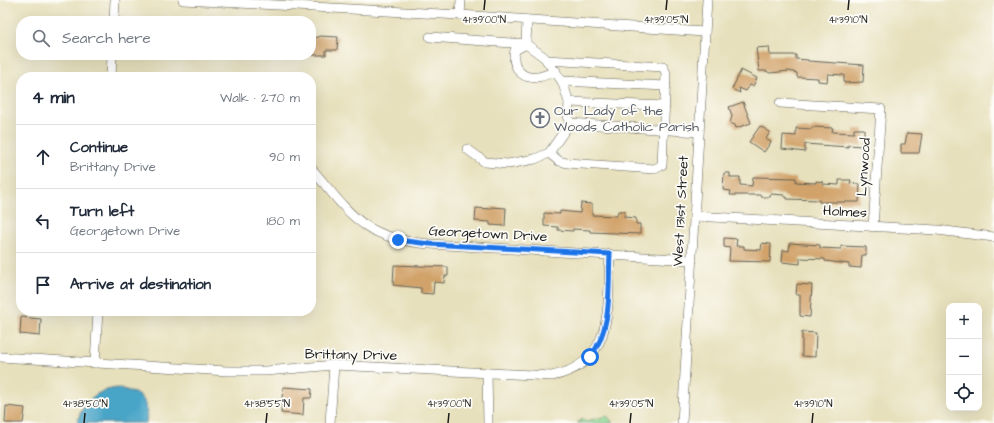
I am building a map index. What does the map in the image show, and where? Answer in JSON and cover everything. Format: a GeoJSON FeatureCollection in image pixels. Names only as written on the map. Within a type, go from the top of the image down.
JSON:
{"type":"FeatureCollection","features":[{"type":"Feature","properties":{"kind":"street"},"geometry":{"type":"LineString","coordinates":[[114,16],[115,0]]}},
{"type":"Feature","properties":{"kind":"street"},"geometry":{"type":"LineString","coordinates":[[183,0],[460,15],[704,32]]}},
{"type":"Feature","properties":{"kind":"street"},"geometry":{"type":"LineString","coordinates":[[460,15],[461,0]]}},
{"type":"Feature","properties":{"kind":"street","name":"West 131st Street"},"geometry":{"type":"LineString","coordinates":[[682,423],[707,0]]}},
{"type":"Feature","properties":{"kind":"street"},"geometry":{"type":"LineString","coordinates":[[526,44],[527,20]]}},
{"type":"Feature","properties":{"kind":"street"},"geometry":{"type":"LineString","coordinates":[[430,37],[526,44],[547,60],[562,80],[569,102],[568,118],[570,123]]}},
{"type":"Feature","properties":{"kind":"street"},"geometry":{"type":"LineString","coordinates":[[526,44],[515,50],[514,55],[516,67],[522,74],[537,77],[556,71]]}},
{"type":"Feature","properties":{"kind":"street"},"geometry":{"type":"LineString","coordinates":[[111,72],[112,60]]}},
{"type":"Feature","properties":{"kind":"street"},"geometry":{"type":"LineString","coordinates":[[547,60],[663,67],[666,73],[665,129],[662,165],[655,169],[567,163],[559,161],[549,154]]}},
{"type":"Feature","properties":{"kind":"street"},"geometry":{"type":"LineString","coordinates":[[562,80],[666,86]]}},
{"type":"Feature","properties":{"kind":"street"},"geometry":{"type":"LineString","coordinates":[[569,102],[665,106]]}},
{"type":"Feature","properties":{"kind":"street","name":"Lynwood"},"geometry":{"type":"LineString","coordinates":[[780,103],[881,109],[874,227]]}},
{"type":"Feature","properties":{"kind":"street"},"geometry":{"type":"LineString","coordinates":[[570,123],[699,132]]}},
{"type":"Feature","properties":{"kind":"street"},"geometry":{"type":"LineString","coordinates":[[467,149],[486,162],[508,164],[535,159],[549,154],[570,123]]}},
{"type":"Feature","properties":{"kind":"street","name":"Georgetown Drive"},"geometry":{"type":"LineString","coordinates":[[316,174],[350,214],[374,231],[398,240],[430,244],[692,260]]}},
{"type":"Feature","properties":{"kind":"street","name":"Holmes"},"geometry":{"type":"LineString","coordinates":[[694,216],[937,230],[994,237]]}},
{"type":"Feature","properties":{"kind":"street","name":"Brittany Drive"},"geometry":{"type":"LineString","coordinates":[[0,358],[246,371],[334,365],[552,376],[568,373],[581,366],[590,357],[603,337],[607,323],[610,254]]}},
{"type":"Feature","properties":{"kind":"street"},"geometry":{"type":"LineString","coordinates":[[95,363],[98,316]]}},
{"type":"Feature","properties":{"kind":"street"},"geometry":{"type":"LineString","coordinates":[[330,423],[334,365]]}},
{"type":"Feature","properties":{"kind":"street"},"geometry":{"type":"LineString","coordinates":[[487,373],[488,423]]}},
{"type":"Feature","properties":{"kind":"green space"},"geometry":{"type":"Polygon","coordinates":[[[607,416],[613,423],[577,423],[583,419],[587,421],[607,416]]]}},
{"type":"Feature","properties":{"kind":"water"},"geometry":{"type":"Polygon","coordinates":[[[118,388],[133,392],[142,398],[147,408],[146,423],[77,423],[83,409],[92,398],[103,391],[118,388]]]}},
{"type":"Feature","properties":{"kind":"building"},"geometry":{"type":"Polygon","coordinates":[[[316,37],[338,37],[337,50],[326,50],[326,55],[316,55],[316,37]]]}},
{"type":"Feature","properties":{"kind":"building"},"geometry":{"type":"Polygon","coordinates":[[[769,47],[770,55],[796,55],[796,59],[808,61],[864,65],[863,82],[844,83],[844,75],[828,74],[827,82],[818,81],[818,78],[797,77],[797,73],[789,71],[770,73],[766,71],[759,71],[756,48],[769,47]]]}},
{"type":"Feature","properties":{"kind":"building"},"geometry":{"type":"Polygon","coordinates":[[[741,70],[757,78],[753,86],[750,85],[746,91],[739,88],[740,93],[732,89],[741,70]]]}},
{"type":"Feature","properties":{"kind":"building"},"geometry":{"type":"Polygon","coordinates":[[[743,102],[751,123],[736,128],[735,125],[730,123],[732,116],[729,107],[743,102]]]}},
{"type":"Feature","properties":{"kind":"building"},"geometry":{"type":"Polygon","coordinates":[[[760,126],[770,132],[766,139],[771,142],[764,152],[749,142],[760,126]]]}},
{"type":"Feature","properties":{"kind":"building"},"geometry":{"type":"Polygon","coordinates":[[[812,127],[833,128],[832,132],[854,133],[854,129],[864,129],[864,140],[862,139],[862,146],[848,145],[848,147],[805,144],[805,152],[782,149],[783,135],[796,136],[796,128],[812,129],[812,127]]]}},
{"type":"Feature","properties":{"kind":"building"},"geometry":{"type":"Polygon","coordinates":[[[907,133],[922,134],[919,153],[901,153],[901,144],[905,144],[907,133]]]}},
{"type":"Feature","properties":{"kind":"building"},"geometry":{"type":"Polygon","coordinates":[[[724,173],[730,173],[730,177],[740,177],[740,185],[752,186],[753,177],[796,178],[796,182],[816,183],[816,181],[823,182],[823,184],[839,185],[839,180],[851,180],[850,183],[860,184],[859,202],[819,202],[819,200],[787,199],[784,195],[771,194],[770,197],[761,197],[761,195],[730,195],[731,191],[723,190],[724,173]]]}},
{"type":"Feature","properties":{"kind":"building"},"geometry":{"type":"Polygon","coordinates":[[[581,203],[592,204],[592,215],[617,216],[618,211],[625,211],[624,217],[636,218],[636,224],[640,224],[640,234],[590,232],[590,230],[573,229],[573,231],[558,230],[558,227],[544,226],[544,213],[560,214],[560,211],[580,213],[581,203]]]}},
{"type":"Feature","properties":{"kind":"building"},"geometry":{"type":"Polygon","coordinates":[[[491,207],[506,208],[505,226],[490,225],[490,222],[475,221],[476,208],[491,209],[491,207]]]}},
{"type":"Feature","properties":{"kind":"building"},"geometry":{"type":"Polygon","coordinates":[[[724,238],[737,239],[736,246],[744,246],[744,249],[761,250],[762,243],[771,244],[770,262],[729,261],[730,248],[724,247],[724,238]]]}},
{"type":"Feature","properties":{"kind":"building"},"geometry":{"type":"Polygon","coordinates":[[[790,243],[820,245],[820,248],[841,249],[841,246],[866,247],[866,255],[862,255],[861,268],[849,267],[849,264],[825,261],[825,259],[800,258],[800,264],[782,262],[783,250],[789,251],[790,243]]]}},
{"type":"Feature","properties":{"kind":"building"},"geometry":{"type":"Polygon","coordinates":[[[394,265],[448,267],[448,276],[445,276],[444,283],[434,282],[433,294],[421,293],[421,288],[393,285],[394,265]]]}},
{"type":"Feature","properties":{"kind":"building"},"geometry":{"type":"Polygon","coordinates":[[[797,284],[812,285],[810,317],[800,316],[800,295],[796,295],[797,284]]]}},
{"type":"Feature","properties":{"kind":"building"},"geometry":{"type":"Polygon","coordinates":[[[21,317],[41,319],[40,336],[20,334],[21,317]]]}},
{"type":"Feature","properties":{"kind":"building"},"geometry":{"type":"Polygon","coordinates":[[[802,332],[816,333],[815,357],[802,356],[802,332]]]}},
{"type":"Feature","properties":{"kind":"building"},"geometry":{"type":"Polygon","coordinates":[[[283,387],[312,389],[311,398],[304,398],[303,415],[281,413],[283,387]]]}},
{"type":"Feature","properties":{"kind":"building"},"geometry":{"type":"Polygon","coordinates":[[[6,406],[25,408],[23,423],[5,423],[6,406]]]}},
{"type":"Feature","properties":{"kind":"place","name":"Our Lady of the Woods Catholic Parish"},"geometry":{"type":"Point","coordinates":[540,118]}},
{"type":"Feature","properties":{"kind":"route"},"geometry":{"type":"LineString","coordinates":[[398,240],[411,243],[610,254],[607,323],[603,337],[590,357]]}}]}
